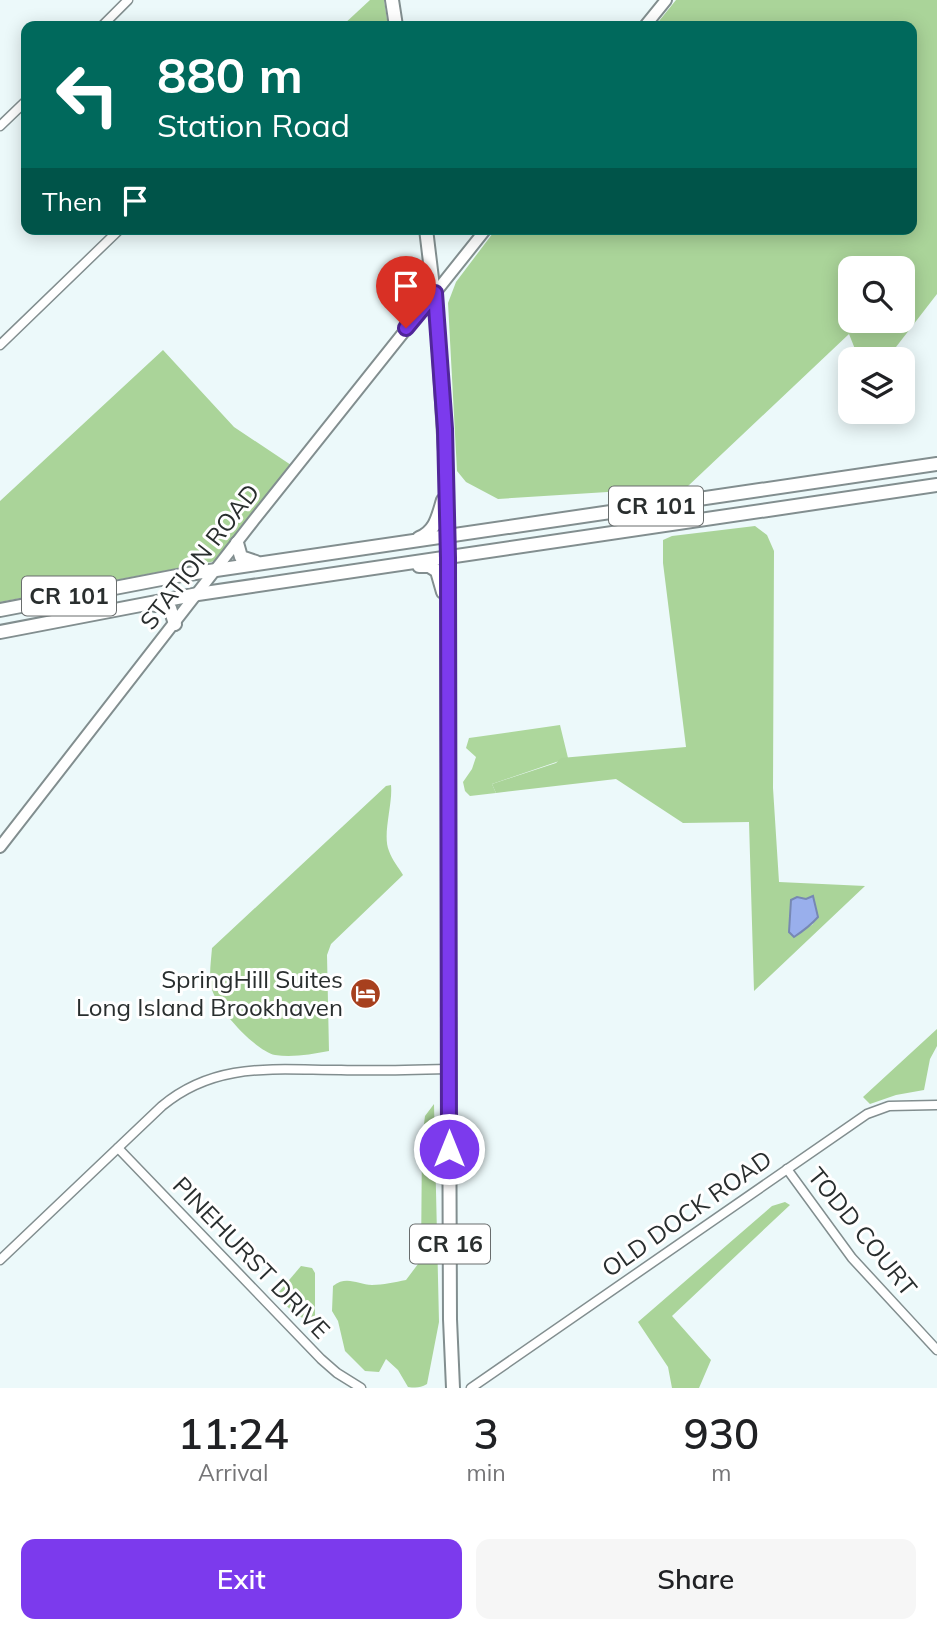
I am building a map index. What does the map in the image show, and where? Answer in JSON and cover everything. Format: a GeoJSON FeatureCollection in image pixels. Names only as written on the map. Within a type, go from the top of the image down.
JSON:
{"type":"FeatureCollection","features":[{"type":"Feature","properties":{"kind":"main road"},"geometry":{"type":"LineString","coordinates":[[392,0],[395,21]]}},
{"type":"Feature","properties":{"kind":"main road"},"geometry":{"type":"LineString","coordinates":[[649,21],[666,0]]}},
{"type":"Feature","properties":{"kind":"main road","name":"CR 16"},"geometry":{"type":"LineString","coordinates":[[427,235],[435,293],[447,492],[450,1318],[453,1388]]}},
{"type":"Feature","properties":{"kind":"main road","name":"STATION ROAD"},"geometry":{"type":"LineString","coordinates":[[0,848],[481,235]]}},
{"type":"Feature","properties":{"kind":"main road","name":"CR 101"},"geometry":{"type":"LineString","coordinates":[[0,610],[113,587],[937,464]]}},
{"type":"Feature","properties":{"kind":"main road","name":"CR 101"},"geometry":{"type":"LineString","coordinates":[[0,632],[198,594],[937,485]]}},
{"type":"Feature","properties":{"kind":"main road"},"geometry":{"type":"LineString","coordinates":[[782,487],[784,508]]}},
{"type":"Feature","properties":{"kind":"main road"},"geometry":{"type":"LineString","coordinates":[[447,492],[457,523],[462,527],[499,529]]}},
{"type":"Feature","properties":{"kind":"main road"},"geometry":{"type":"LineString","coordinates":[[407,542],[432,530],[447,492]]}},
{"type":"Feature","properties":{"kind":"main road"},"geometry":{"type":"LineString","coordinates":[[237,543],[239,554],[244,559],[263,564]]}},
{"type":"Feature","properties":{"kind":"main road"},"geometry":{"type":"LineString","coordinates":[[448,615],[457,567],[475,554]]}},
{"type":"Feature","properties":{"kind":"main road"},"geometry":{"type":"LineString","coordinates":[[394,566],[429,566],[435,569],[439,574],[448,615]]}},
{"type":"Feature","properties":{"kind":"main road"},"geometry":{"type":"LineString","coordinates":[[127,607],[167,606],[173,611],[175,624]]}},
{"type":"Feature","properties":{"kind":"street"},"geometry":{"type":"LineString","coordinates":[[107,21],[128,0]]}},
{"type":"Feature","properties":{"kind":"street"},"geometry":{"type":"LineString","coordinates":[[0,126],[21,106]]}},
{"type":"Feature","properties":{"kind":"street"},"geometry":{"type":"LineString","coordinates":[[0,345],[114,235]]}},
{"type":"Feature","properties":{"kind":"street"},"geometry":{"type":"LineString","coordinates":[[0,1260],[180,1092],[205,1080],[225,1074],[264,1069],[449,1069]]}},
{"type":"Feature","properties":{"kind":"street","name":"OLD DOCK ROAD"},"geometry":{"type":"LineString","coordinates":[[471,1388],[867,1114],[889,1106],[937,1105]]}},
{"type":"Feature","properties":{"kind":"street","name":"PINEHURST DRIVE"},"geometry":{"type":"LineString","coordinates":[[118,1148],[321,1359],[361,1388]]}},
{"type":"Feature","properties":{"kind":"street","name":"TODD COURT"},"geometry":{"type":"LineString","coordinates":[[787,1168],[852,1258],[937,1350]]}},
{"type":"Feature","properties":{"kind":"green space"},"geometry":{"type":"Polygon","coordinates":[[[370,0],[384,0],[387,21],[347,21],[370,0]]]}},
{"type":"Feature","properties":{"kind":"green space"},"geometry":{"type":"Polygon","coordinates":[[[676,0],[937,0],[937,294],[915,322],[915,256],[838,256],[838,333],[907,333],[896,347],[854,347],[849,334],[687,487],[498,499],[466,482],[457,471],[448,303],[456,282],[491,235],[917,235],[917,21],[659,21],[676,0]]]}},
{"type":"Feature","properties":{"kind":"green space"},"geometry":{"type":"Polygon","coordinates":[[[163,350],[234,427],[291,465],[216,561],[0,602],[0,501],[163,350]]]}},
{"type":"Feature","properties":{"kind":"green space"},"geometry":{"type":"Polygon","coordinates":[[[755,526],[767,535],[774,551],[773,788],[779,882],[865,886],[754,991],[749,822],[683,823],[616,779],[496,793],[492,784],[556,763],[561,758],[686,747],[663,563],[663,540],[672,536],[755,526]],[[797,897],[791,909],[789,932],[812,925],[818,917],[806,899],[797,897]]]}},
{"type":"Feature","properties":{"kind":"green space"},"geometry":{"type":"Polygon","coordinates":[[[560,725],[568,758],[492,784],[496,793],[470,796],[465,791],[463,782],[476,757],[466,748],[469,738],[560,725]]]}},
{"type":"Feature","properties":{"kind":"green space"},"geometry":{"type":"Polygon","coordinates":[[[391,785],[387,844],[403,875],[331,944],[327,955],[329,1051],[288,1056],[266,1051],[247,1037],[227,1016],[214,995],[210,976],[212,948],[386,786],[391,785]]]}},
{"type":"Feature","properties":{"kind":"green space"},"geometry":{"type":"Polygon","coordinates":[[[937,1029],[937,1046],[930,1059],[924,1090],[896,1095],[870,1104],[863,1097],[937,1029]]]}},
{"type":"Feature","properties":{"kind":"green space"},"geometry":{"type":"Polygon","coordinates":[[[434,1104],[439,1322],[427,1384],[408,1387],[398,1370],[386,1359],[379,1372],[365,1371],[345,1351],[338,1321],[332,1311],[333,1286],[343,1281],[372,1285],[406,1280],[421,1260],[422,1140],[425,1116],[434,1104]]]}},
{"type":"Feature","properties":{"kind":"green space"},"geometry":{"type":"Polygon","coordinates":[[[785,1202],[790,1205],[672,1316],[711,1360],[699,1388],[672,1388],[668,1367],[638,1322],[772,1206],[785,1202]]]}},
{"type":"Feature","properties":{"kind":"green space"},"geometry":{"type":"Polygon","coordinates":[[[301,1266],[312,1268],[315,1273],[315,1318],[309,1321],[291,1310],[279,1292],[301,1266]]]}},
{"type":"Feature","properties":{"kind":"water"},"geometry":{"type":"Polygon","coordinates":[[[813,896],[818,917],[794,937],[789,932],[791,900],[813,896]]]}},
{"type":"Feature","properties":{"kind":"place","name":"SpringHill Suites Long Island Brookhaven"},"geometry":{"type":"Point","coordinates":[366,994]}},
{"type":"Feature","properties":{"kind":"route"},"geometry":{"type":"LineString","coordinates":[[406,328],[435,293],[445,429],[448,558],[449,1149]]}}]}
